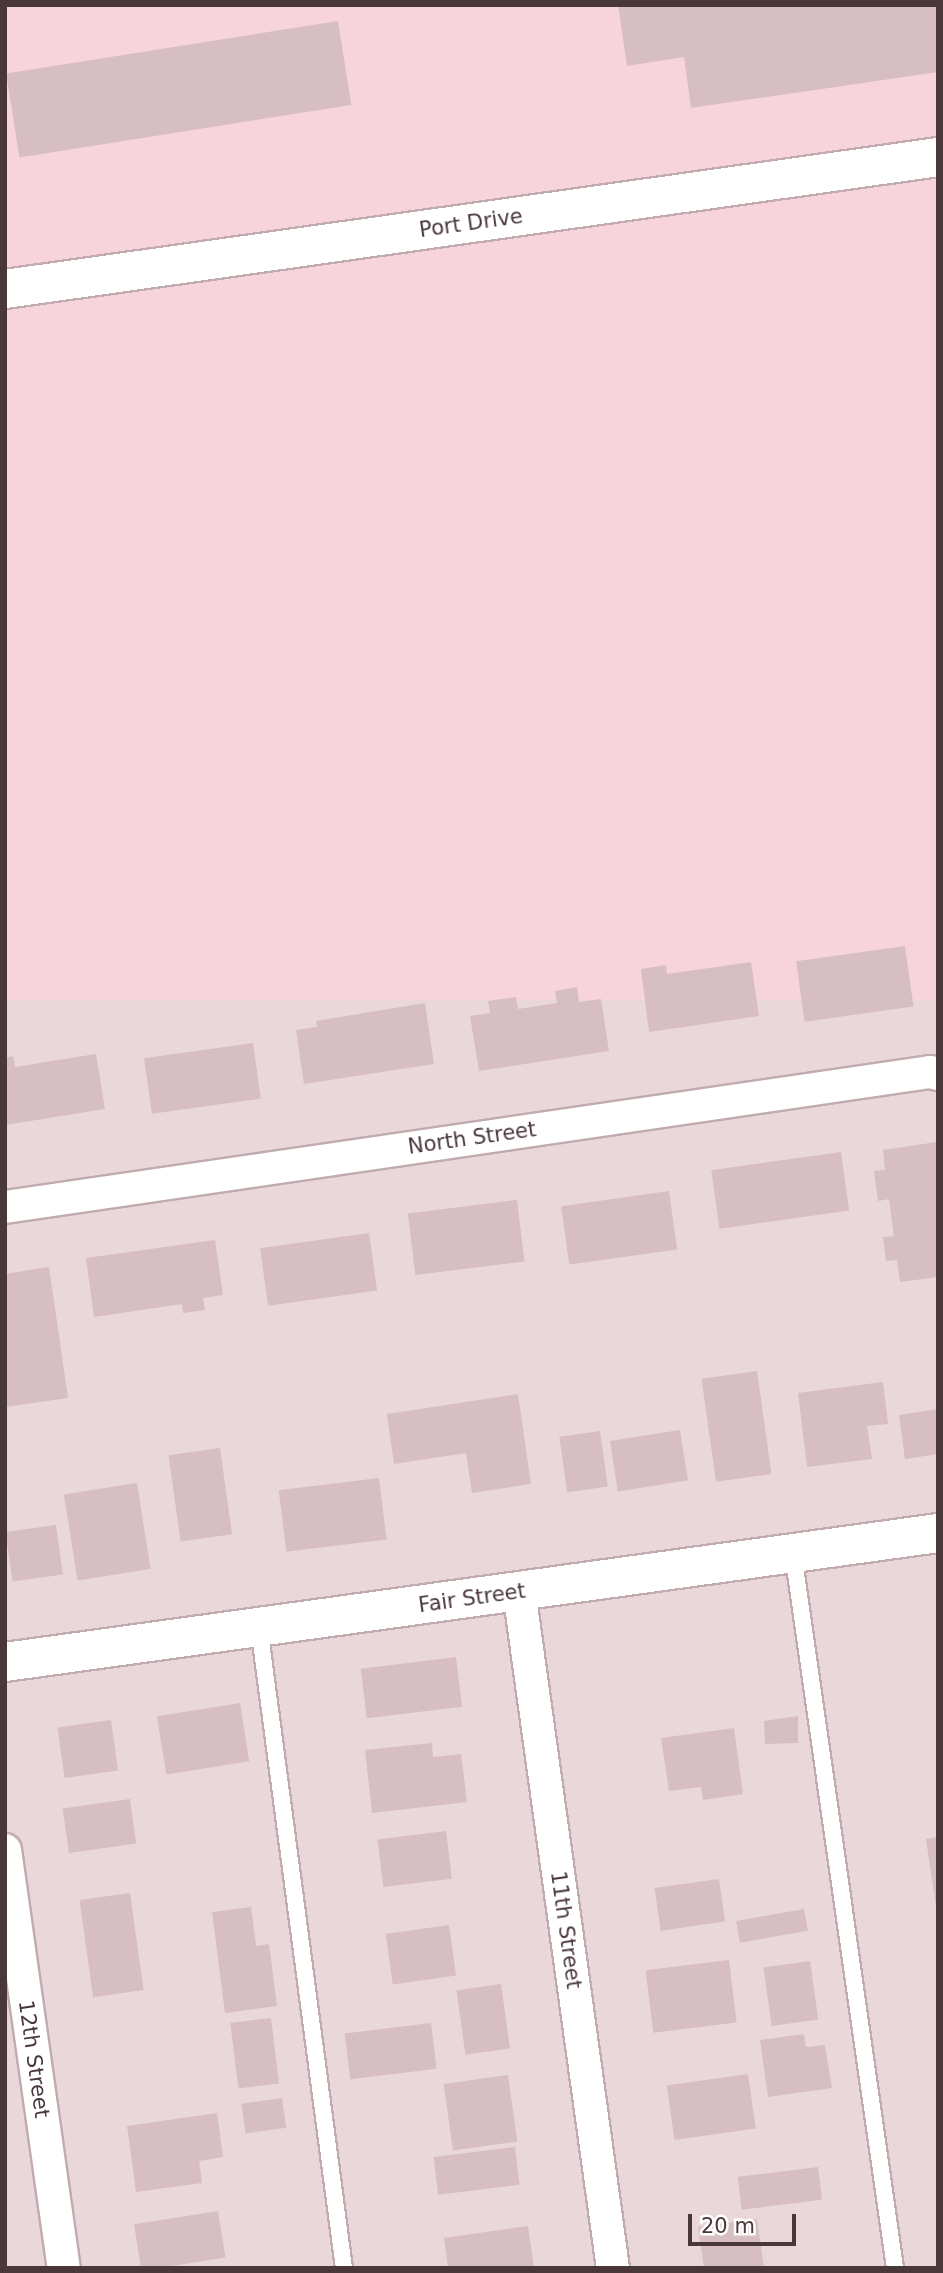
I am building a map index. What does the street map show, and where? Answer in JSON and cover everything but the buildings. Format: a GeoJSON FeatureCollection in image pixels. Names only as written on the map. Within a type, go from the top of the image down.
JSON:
{"type":"FeatureCollection","features":[{"type":"Feature","properties":{"kind":"street","name":"Port Drive"},"geometry":{"type":"LineString","coordinates":[[5,289],[938,157]]}},
{"type":"Feature","properties":{"kind":"street","name":"North Street"},"geometry":{"type":"LineString","coordinates":[[5,1206],[930,1072],[938,1074]]}},
{"type":"Feature","properties":{"kind":"street","name":"Fair Street"},"geometry":{"type":"LineString","coordinates":[[5,1662],[938,1533]]}},
{"type":"Feature","properties":{"kind":"street","name":"11th Street"},"geometry":{"type":"LineString","coordinates":[[519,1591],[613,2268]]}},
{"type":"Feature","properties":{"kind":"street","name":"12th Street"},"geometry":{"type":"LineString","coordinates":[[5,1850],[64,2268]]}},
{"type":"Feature","properties":{"kind":"lane"},"geometry":{"type":"LineString","coordinates":[[793,1553],[895,2268]]}},
{"type":"Feature","properties":{"kind":"lane"},"geometry":{"type":"LineString","coordinates":[[259,1627],[344,2268]]}},
{"type":"Feature","properties":{"kind":"shaded area"},"geometry":{"type":"Polygon","coordinates":[[[5,5],[938,5],[938,1000],[5,1000],[5,5]]]}},
{"type":"Feature","properties":{"kind":"shaded area"},"geometry":{"type":"Polygon","coordinates":[[[5,865],[938,865],[938,2268],[5,2268],[5,865]]]}}]}
